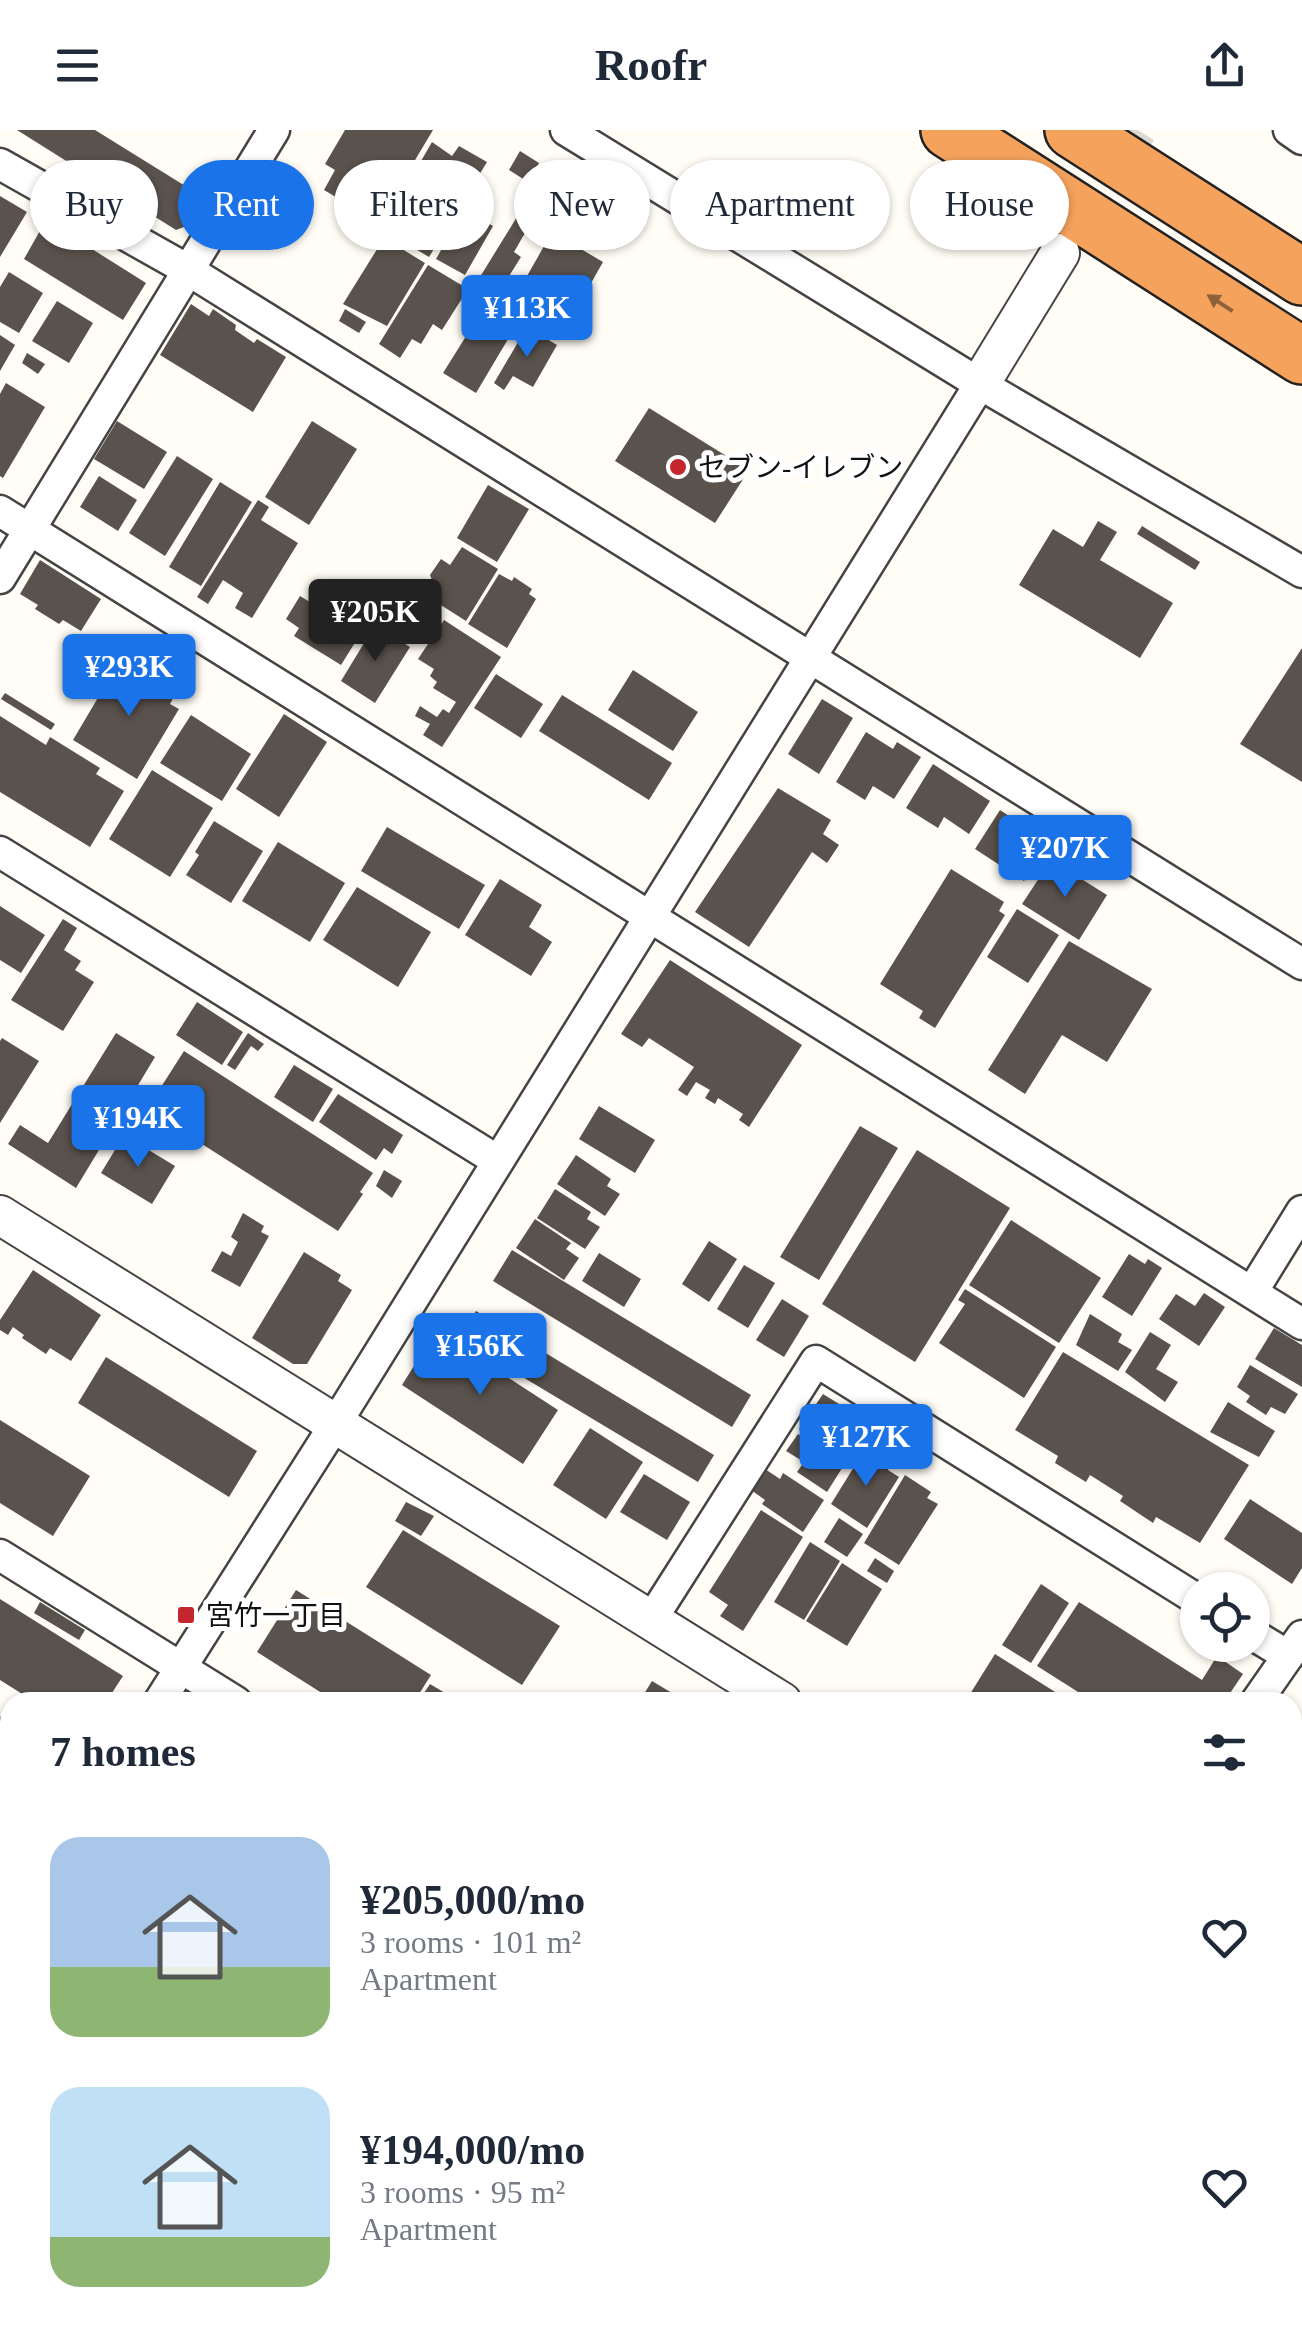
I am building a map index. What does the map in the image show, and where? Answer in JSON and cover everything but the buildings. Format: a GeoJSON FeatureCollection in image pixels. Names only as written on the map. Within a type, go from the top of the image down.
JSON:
{"type":"FeatureCollection","features":[{"type":"Feature","properties":{"kind":"highway"},"geometry":{"type":"LineString","coordinates":[[949,130],[1302,356]]}},
{"type":"Feature","properties":{"kind":"highway"},"geometry":{"type":"LineString","coordinates":[[1073,130],[1302,277]]}},
{"type":"Feature","properties":{"kind":"street"},"geometry":{"type":"LineString","coordinates":[[0,578],[274,130]]}},
{"type":"Feature","properties":{"kind":"street"},"geometry":{"type":"LineString","coordinates":[[566,130],[980,384],[1302,572]]}},
{"type":"Feature","properties":{"kind":"street"},"geometry":{"type":"LineString","coordinates":[[1288,130],[1302,139]]}},
{"type":"Feature","properties":{"kind":"street"},"geometry":{"type":"LineString","coordinates":[[0,164],[188,270],[1302,964]]}},
{"type":"Feature","properties":{"kind":"street"},"geometry":{"type":"LineString","coordinates":[[165,1692],[811,660],[1060,253]]}},
{"type":"Feature","properties":{"kind":"street"},"geometry":{"type":"LineString","coordinates":[[0,511],[1302,1324]]}},
{"type":"Feature","properties":{"kind":"street"},"geometry":{"type":"LineString","coordinates":[[0,852],[498,1161]]}},
{"type":"Feature","properties":{"kind":"street"},"geometry":{"type":"LineString","coordinates":[[1252,1292],[1302,1211]]}},
{"type":"Feature","properties":{"kind":"street"},"geometry":{"type":"LineString","coordinates":[[0,1215],[766,1692]]}},
{"type":"Feature","properties":{"kind":"street"},"geometry":{"type":"LineString","coordinates":[[651,1620],[816,1361],[1180,1589]]}},
{"type":"Feature","properties":{"kind":"street"},"geometry":{"type":"LineString","coordinates":[[0,1555],[220,1692]]}},
{"type":"Feature","properties":{"kind":"street"},"geometry":{"type":"LineString","coordinates":[[1263,1692],[1295,1646],[1270,1639]]}},
{"type":"Feature","properties":{"kind":"tunnel"},"geometry":{"type":"LineString","coordinates":[[1072,233],[1138,130]]}},
{"type":"Feature","properties":{"kind":"place","name":"セブン-イレブン"},"geometry":{"type":"Point","coordinates":[678,467]}},
{"type":"Feature","properties":{"kind":"place","name":"宮竹一丁目"},"geometry":{"type":"Point","coordinates":[186,1615]}}]}
